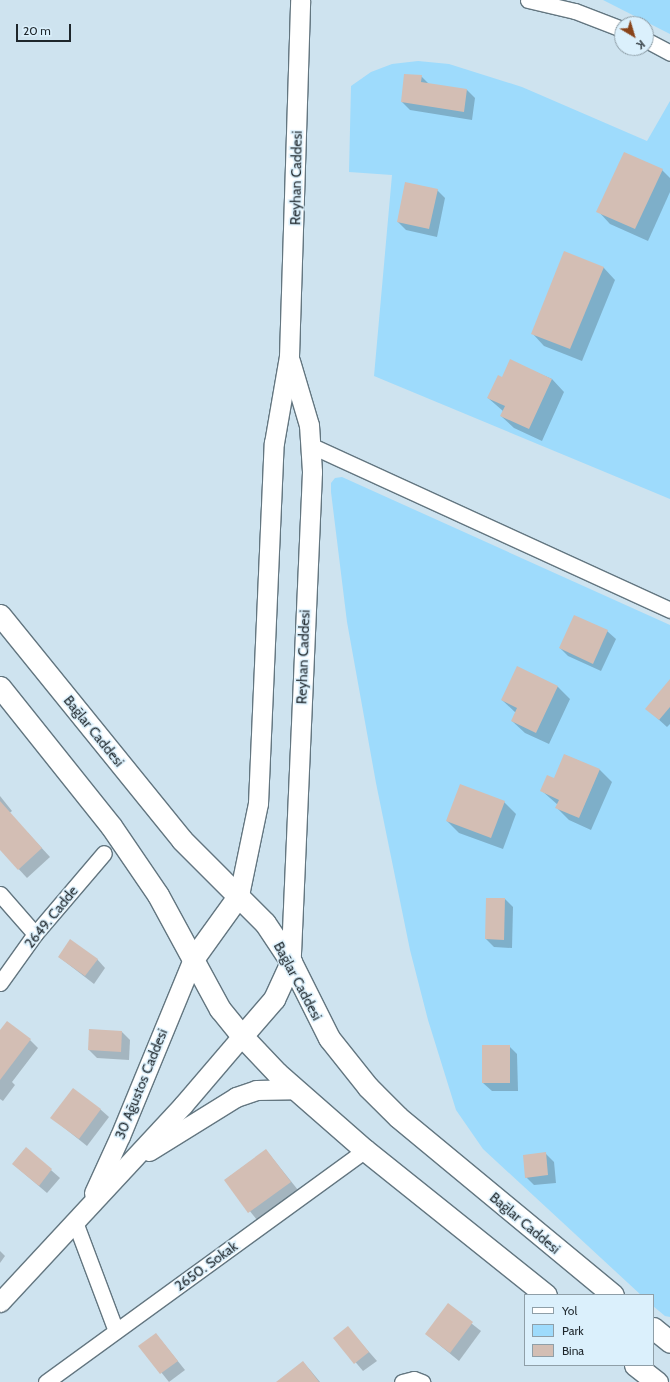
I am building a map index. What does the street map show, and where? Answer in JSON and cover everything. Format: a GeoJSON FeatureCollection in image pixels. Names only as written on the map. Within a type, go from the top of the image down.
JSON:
{"type":"FeatureCollection","features":[{"type":"Feature","properties":{"kind":"main road","name":"Bağlar Caddesi"},"geometry":{"type":"LineString","coordinates":[[0,615],[182,840],[239,895],[265,924],[291,962],[329,1038],[368,1088],[398,1117],[612,1294]]}},
{"type":"Feature","properties":{"kind":"main road"},"geometry":{"type":"LineString","coordinates":[[0,687],[111,826],[158,895],[220,1009],[242,1036],[295,1089],[365,1150],[545,1294]]}},
{"type":"Feature","properties":{"kind":"main road"},"geometry":{"type":"LineString","coordinates":[[193,959],[239,895]]}},
{"type":"Feature","properties":{"kind":"main road"},"geometry":{"type":"LineString","coordinates":[[242,1036],[274,999],[291,962]]}},
{"type":"Feature","properties":{"kind":"main road"},"geometry":{"type":"LineString","coordinates":[[654,1329],[670,1342]]}},
{"type":"Feature","properties":{"kind":"main road"},"geometry":{"type":"LineString","coordinates":[[636,1366],[657,1382]]}},
{"type":"Feature","properties":{"kind":"street","name":"Reyhan Caddesi"},"geometry":{"type":"LineString","coordinates":[[239,895],[258,803],[274,443],[289,356],[300,0]]}},
{"type":"Feature","properties":{"kind":"street"},"geometry":{"type":"LineString","coordinates":[[528,0],[575,11],[614,26]]}},
{"type":"Feature","properties":{"kind":"street"},"geometry":{"type":"LineString","coordinates":[[654,44],[670,53]]}},
{"type":"Feature","properties":{"kind":"street","name":"Reyhan Caddesi"},"geometry":{"type":"LineString","coordinates":[[289,356],[308,425],[312,446],[291,962]]}},
{"type":"Feature","properties":{"kind":"street"},"geometry":{"type":"LineString","coordinates":[[312,446],[670,610]]}},
{"type":"Feature","properties":{"kind":"street","name":"2649. Cadde"},"geometry":{"type":"LineString","coordinates":[[0,983],[35,934],[104,853]]}},
{"type":"Feature","properties":{"kind":"street"},"geometry":{"type":"LineString","coordinates":[[0,894],[35,934]]}},
{"type":"Feature","properties":{"kind":"street","name":"30 Ağustos Caddesi"},"geometry":{"type":"LineString","coordinates":[[81,1215],[120,1136],[193,959]]}},
{"type":"Feature","properties":{"kind":"street","name":"30 Ağustos Caddesi"},"geometry":{"type":"LineString","coordinates":[[0,1302],[125,1167],[242,1036]]}},
{"type":"Feature","properties":{"kind":"street"},"geometry":{"type":"LineString","coordinates":[[125,1167],[236,1097],[256,1090],[295,1089]]}},
{"type":"Feature","properties":{"kind":"street","name":"2650. Sokak"},"geometry":{"type":"LineString","coordinates":[[46,1382],[365,1150]]}},
{"type":"Feature","properties":{"kind":"street"},"geometry":{"type":"LineString","coordinates":[[81,1215],[116,1332]]}},
{"type":"Feature","properties":{"kind":"street"},"geometry":{"type":"LineString","coordinates":[[402,1382],[414,1379],[422,1382]]}},
{"type":"Feature","properties":{"kind":"green space"},"geometry":{"type":"Polygon","coordinates":[[[603,0],[670,0],[670,34],[654,26],[654,16],[635,16],[603,0]]]}},
{"type":"Feature","properties":{"kind":"green space"},"geometry":{"type":"Polygon","coordinates":[[[418,61],[449,64],[522,87],[647,141],[670,101],[670,499],[374,376],[392,175],[349,172],[351,86],[371,72],[392,64],[418,61]]]}},
{"type":"Feature","properties":{"kind":"green space"},"geometry":{"type":"Polygon","coordinates":[[[342,477],[670,625],[670,1317],[665,1316],[654,1307],[654,1294],[640,1294],[483,1149],[456,1110],[428,1020],[410,950],[376,783],[347,622],[331,492],[331,483],[335,478],[342,477]]]}},
{"type":"Feature","properties":{"kind":"building"},"geometry":{"type":"Polygon","coordinates":[[[404,74],[422,75],[421,82],[467,89],[464,112],[401,102],[404,74]]]}},
{"type":"Feature","properties":{"kind":"building"},"geometry":{"type":"Polygon","coordinates":[[[624,152],[663,169],[635,229],[596,212],[624,152]]]}},
{"type":"Feature","properties":{"kind":"building"},"geometry":{"type":"Polygon","coordinates":[[[405,182],[438,189],[429,229],[397,222],[405,182]]]}},
{"type":"Feature","properties":{"kind":"building"},"geometry":{"type":"Polygon","coordinates":[[[564,251],[604,267],[570,349],[531,334],[564,251]]]}},
{"type":"Feature","properties":{"kind":"building"},"geometry":{"type":"Polygon","coordinates":[[[510,359],[552,379],[529,429],[500,416],[505,406],[487,398],[498,375],[502,377],[510,359]]]}},
{"type":"Feature","properties":{"kind":"building"},"geometry":{"type":"Polygon","coordinates":[[[574,615],[608,630],[593,664],[559,648],[574,615]]]}},
{"type":"Feature","properties":{"kind":"building"},"geometry":{"type":"Polygon","coordinates":[[[517,666],[558,686],[536,733],[511,721],[517,708],[501,700],[517,666]]]}},
{"type":"Feature","properties":{"kind":"building"},"geometry":{"type":"Polygon","coordinates":[[[670,679],[670,707],[659,720],[645,709],[670,679]]]}},
{"type":"Feature","properties":{"kind":"building"},"geometry":{"type":"Polygon","coordinates":[[[564,754],[600,769],[579,818],[555,808],[559,800],[540,791],[547,775],[554,778],[564,754]]]}},
{"type":"Feature","properties":{"kind":"building"},"geometry":{"type":"Polygon","coordinates":[[[460,784],[505,801],[491,838],[446,821],[460,784]]]}},
{"type":"Feature","properties":{"kind":"building"},"geometry":{"type":"Polygon","coordinates":[[[0,801],[42,848],[18,870],[0,850],[0,801]]]}},
{"type":"Feature","properties":{"kind":"building"},"geometry":{"type":"Polygon","coordinates":[[[486,898],[505,898],[504,940],[485,939],[486,898]]]}},
{"type":"Feature","properties":{"kind":"building"},"geometry":{"type":"Polygon","coordinates":[[[70,939],[98,959],[85,976],[58,957],[70,939]]]}},
{"type":"Feature","properties":{"kind":"building"},"geometry":{"type":"Polygon","coordinates":[[[7,1021],[31,1039],[0,1080],[0,1030],[7,1021]]]}},
{"type":"Feature","properties":{"kind":"building"},"geometry":{"type":"Polygon","coordinates":[[[89,1029],[122,1031],[121,1052],[88,1050],[89,1029]]]}},
{"type":"Feature","properties":{"kind":"building"},"geometry":{"type":"Polygon","coordinates":[[[482,1045],[510,1045],[510,1083],[482,1083],[482,1045]]]}},
{"type":"Feature","properties":{"kind":"building"},"geometry":{"type":"Polygon","coordinates":[[[73,1088],[101,1109],[79,1139],[50,1118],[73,1088]]]}},
{"type":"Feature","properties":{"kind":"building"},"geometry":{"type":"Polygon","coordinates":[[[26,1147],[52,1169],[39,1186],[12,1164],[26,1147]]]}},
{"type":"Feature","properties":{"kind":"building"},"geometry":{"type":"Polygon","coordinates":[[[266,1149],[291,1182],[248,1213],[224,1180],[266,1149]]]}},
{"type":"Feature","properties":{"kind":"building"},"geometry":{"type":"Polygon","coordinates":[[[546,1152],[548,1175],[525,1178],[523,1155],[546,1152]]]}},
{"type":"Feature","properties":{"kind":"building"},"geometry":{"type":"Polygon","coordinates":[[[448,1303],[473,1322],[450,1353],[425,1334],[448,1303]]]}},
{"type":"Feature","properties":{"kind":"building"},"geometry":{"type":"Polygon","coordinates":[[[348,1326],[369,1352],[354,1364],[333,1338],[348,1326]]]}},
{"type":"Feature","properties":{"kind":"building"},"geometry":{"type":"Polygon","coordinates":[[[156,1333],[178,1361],[160,1374],[138,1346],[156,1333]]]}},
{"type":"Feature","properties":{"kind":"building"},"geometry":{"type":"Polygon","coordinates":[[[303,1361],[319,1382],[276,1382],[303,1361]]]}}]}
